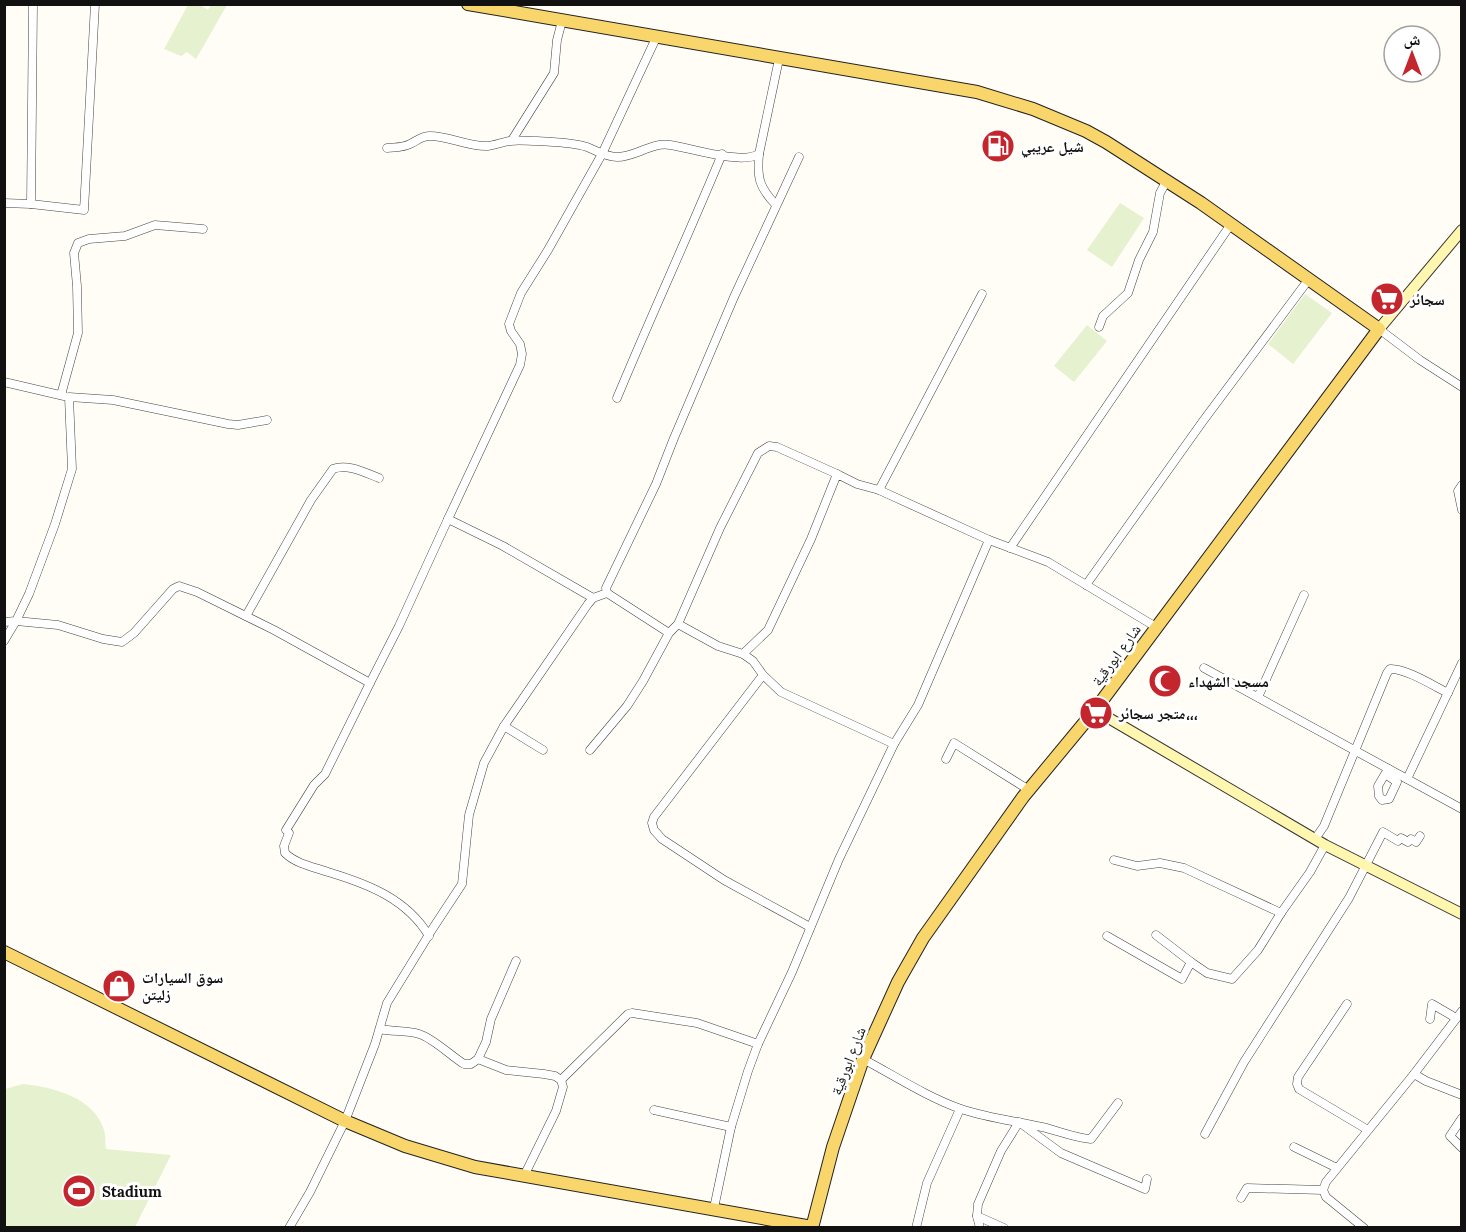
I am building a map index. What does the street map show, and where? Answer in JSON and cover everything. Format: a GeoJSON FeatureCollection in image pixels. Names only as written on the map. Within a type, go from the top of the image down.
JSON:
{"type":"FeatureCollection","features":[{"type":"Feature","properties":{"kind":"main road"},"geometry":{"type":"LineString","coordinates":[[468,4],[976,92],[1009,101],[1086,131],[1167,180],[1379,329]]}},
{"type":"Feature","properties":{"kind":"main road","name":"شارع ابورقية"},"geometry":{"type":"LineString","coordinates":[[812,1227],[833,1147],[863,1059],[898,982],[922,938],[1029,790],[1095,710],[1379,329],[1461,230]]}},
{"type":"Feature","properties":{"kind":"main road"},"geometry":{"type":"LineString","coordinates":[[1095,710],[1320,842],[1461,914]]}},
{"type":"Feature","properties":{"kind":"main road"},"geometry":{"type":"LineString","coordinates":[[4,952],[345,1121],[405,1146],[475,1167],[812,1227]]}},
{"type":"Feature","properties":{"kind":"street"},"geometry":{"type":"LineString","coordinates":[[31,204],[33,4]]}},
{"type":"Feature","properties":{"kind":"street"},"geometry":{"type":"LineString","coordinates":[[4,203],[84,210],[94,4]]}},
{"type":"Feature","properties":{"kind":"street"},"geometry":{"type":"LineString","coordinates":[[512,140],[554,73],[557,40],[562,21]]}},
{"type":"Feature","properties":{"kind":"street"},"geometry":{"type":"LineString","coordinates":[[429,936],[413,913],[387,895],[340,875],[299,862],[285,853],[285,840],[289,833],[286,830],[314,785],[325,774],[399,626],[520,364],[522,354],[520,344],[509,324],[521,293],[602,154],[656,38]]}},
{"type":"Feature","properties":{"kind":"street"},"geometry":{"type":"LineString","coordinates":[[776,205],[764,192],[757,173],[779,59]]}},
{"type":"Feature","properties":{"kind":"street"},"geometry":{"type":"LineString","coordinates":[[387,148],[401,147],[421,137],[431,136],[462,144],[487,146],[512,140],[565,143],[616,157],[632,155],[658,145],[743,158],[753,158],[759,154]]}},
{"type":"Feature","properties":{"kind":"street"},"geometry":{"type":"LineString","coordinates":[[617,398],[722,154]]}},
{"type":"Feature","properties":{"kind":"street"},"geometry":{"type":"LineString","coordinates":[[607,592],[606,588],[656,484],[703,370],[799,157]]}},
{"type":"Feature","properties":{"kind":"street"},"geometry":{"type":"LineString","coordinates":[[1099,327],[1102,316],[1128,293],[1139,260],[1153,232],[1160,193],[1167,180]]}},
{"type":"Feature","properties":{"kind":"street"},"geometry":{"type":"LineString","coordinates":[[1010,548],[1231,224]]}},
{"type":"Feature","properties":{"kind":"street"},"geometry":{"type":"LineString","coordinates":[[4,641],[29,594],[55,524],[72,469],[65,396],[78,333],[74,253],[78,243],[89,239],[125,236],[156,225],[202,229]]}},
{"type":"Feature","properties":{"kind":"street"},"geometry":{"type":"LineString","coordinates":[[1086,585],[1203,421],[1309,279]]}},
{"type":"Feature","properties":{"kind":"street"},"geometry":{"type":"LineString","coordinates":[[879,490],[982,294]]}},
{"type":"Feature","properties":{"kind":"street"},"geometry":{"type":"LineString","coordinates":[[1379,329],[1461,387]]}},
{"type":"Feature","properties":{"kind":"street"},"geometry":{"type":"LineString","coordinates":[[4,382],[65,396],[113,400],[238,425],[267,420]]}},
{"type":"Feature","properties":{"kind":"street"},"geometry":{"type":"LineString","coordinates":[[590,750],[627,705],[669,633],[678,624],[720,528],[758,453],[769,446],[777,447],[857,484],[879,490],[989,540],[1048,562],[1156,627]]}},
{"type":"Feature","properties":{"kind":"street"},"geometry":{"type":"LineString","coordinates":[[246,616],[311,500],[333,469],[338,467],[354,469],[379,478]]}},
{"type":"Feature","properties":{"kind":"street"},"geometry":{"type":"LineString","coordinates":[[743,654],[768,630],[811,539],[837,474]]}},
{"type":"Feature","properties":{"kind":"street"},"geometry":{"type":"LineString","coordinates":[[1461,485],[1458,491],[1461,510]]}},
{"type":"Feature","properties":{"kind":"street"},"geometry":{"type":"LineString","coordinates":[[448,519],[503,546],[593,598]]}},
{"type":"Feature","properties":{"kind":"street"},"geometry":{"type":"LineString","coordinates":[[714,1208],[731,1127],[758,1044],[792,972],[839,860],[894,744],[918,705],[989,540]]}},
{"type":"Feature","properties":{"kind":"street"},"geometry":{"type":"LineString","coordinates":[[4,622],[58,625],[103,639],[122,642],[173,589],[179,586],[197,592],[246,616],[370,683]]}},
{"type":"Feature","properties":{"kind":"street"},"geometry":{"type":"LineString","coordinates":[[289,1227],[310,1192],[345,1121],[380,1029],[387,1003],[462,885],[470,815],[476,785],[484,763],[504,726],[593,598],[607,592]]}},
{"type":"Feature","properties":{"kind":"street"},"geometry":{"type":"LineString","coordinates":[[607,592],[669,633]]}},
{"type":"Feature","properties":{"kind":"street"},"geometry":{"type":"LineString","coordinates":[[1258,697],[1304,595]]}},
{"type":"Feature","properties":{"kind":"street"},"geometry":{"type":"LineString","coordinates":[[678,624],[718,646],[743,654],[753,660],[763,675],[781,692],[894,744]]}},
{"type":"Feature","properties":{"kind":"street"},"geometry":{"type":"LineString","coordinates":[[1407,779],[1461,663]]}},
{"type":"Feature","properties":{"kind":"street"},"geometry":{"type":"LineString","coordinates":[[1203,668],[1356,750],[1387,771],[1407,779],[1461,809]]}},
{"type":"Feature","properties":{"kind":"street"},"geometry":{"type":"LineString","coordinates":[[1156,934],[1207,973],[1232,979],[1258,950],[1281,912],[1310,872],[1323,826],[1390,669],[1404,672],[1448,693]]}},
{"type":"Feature","properties":{"kind":"street"},"geometry":{"type":"LineString","coordinates":[[763,675],[652,822],[654,830],[662,840],[724,880],[810,927]]}},
{"type":"Feature","properties":{"kind":"street"},"geometry":{"type":"LineString","coordinates":[[504,726],[543,750]]}},
{"type":"Feature","properties":{"kind":"street"},"geometry":{"type":"LineString","coordinates":[[946,759],[954,743],[1029,790]]}},
{"type":"Feature","properties":{"kind":"street"},"geometry":{"type":"LineString","coordinates":[[1205,1134],[1244,1062],[1349,898],[1383,832],[1398,841],[1401,838],[1408,842],[1411,839],[1416,842],[1420,836]]}},
{"type":"Feature","properties":{"kind":"street"},"geometry":{"type":"LineString","coordinates":[[1114,860],[1137,866],[1160,863],[1184,868],[1281,912]]}},
{"type":"Feature","properties":{"kind":"street"},"geometry":{"type":"LineString","coordinates":[[1107,936],[1182,979],[1191,962]]}},
{"type":"Feature","properties":{"kind":"street"},"geometry":{"type":"LineString","coordinates":[[380,1029],[417,1033],[427,1037],[464,1064],[471,1064],[478,1059],[486,1042],[494,1011],[516,961]]}},
{"type":"Feature","properties":{"kind":"street"},"geometry":{"type":"LineString","coordinates":[[1347,1004],[1298,1077],[1297,1084],[1299,1089],[1368,1130]]}},
{"type":"Feature","properties":{"kind":"street"},"geometry":{"type":"LineString","coordinates":[[1430,1019],[1432,1004],[1456,1018]]}},
{"type":"Feature","properties":{"kind":"street"},"geometry":{"type":"LineString","coordinates":[[1364,1227],[1326,1197],[1323,1190],[1326,1182],[1414,1074],[1461,1011]]}},
{"type":"Feature","properties":{"kind":"street"},"geometry":{"type":"LineString","coordinates":[[561,1080],[632,1012],[697,1023],[758,1044]]}},
{"type":"Feature","properties":{"kind":"street"},"geometry":{"type":"LineString","coordinates":[[478,1059],[506,1070],[544,1074],[561,1080],[563,1087],[556,1111],[524,1176]]}},
{"type":"Feature","properties":{"kind":"street"},"geometry":{"type":"LineString","coordinates":[[863,1059],[960,1109],[1083,1139],[1091,1139],[1118,1103]]}},
{"type":"Feature","properties":{"kind":"street"},"geometry":{"type":"LineString","coordinates":[[1414,1074],[1461,1095]]}},
{"type":"Feature","properties":{"kind":"street"},"geometry":{"type":"LineString","coordinates":[[916,1227],[927,1183],[960,1109]]}},
{"type":"Feature","properties":{"kind":"street"},"geometry":{"type":"LineString","coordinates":[[654,1110],[731,1127]]}},
{"type":"Feature","properties":{"kind":"street"},"geometry":{"type":"LineString","coordinates":[[1461,1118],[1450,1136],[1461,1148]]}},
{"type":"Feature","properties":{"kind":"street"},"geometry":{"type":"LineString","coordinates":[[1019,1122],[1061,1153],[1145,1189],[1147,1179]]}},
{"type":"Feature","properties":{"kind":"street"},"geometry":{"type":"LineString","coordinates":[[980,1227],[976,1216],[978,1204],[1000,1151],[1019,1122]]}},
{"type":"Feature","properties":{"kind":"street"},"geometry":{"type":"LineString","coordinates":[[1294,1147],[1336,1168]]}},
{"type":"Feature","properties":{"kind":"street"},"geometry":{"type":"LineString","coordinates":[[1241,1198],[1246,1188],[1323,1190]]}},
{"type":"Feature","properties":{"kind":"street"},"geometry":{"type":"LineString","coordinates":[[976,1216],[1004,1227]]}},
{"type":"Feature","properties":{"kind":"green space"},"geometry":{"type":"Polygon","coordinates":[[[188,5],[200,5],[208,10],[211,5],[227,5],[196,59],[187,52],[181,56],[164,49],[188,5]]]}},
{"type":"Feature","properties":{"kind":"green space"},"geometry":{"type":"Polygon","coordinates":[[[1120,203],[1144,218],[1112,267],[1087,250],[1120,203]]]}},
{"type":"Feature","properties":{"kind":"green space"},"geometry":{"type":"Polygon","coordinates":[[[1305,294],[1332,313],[1293,364],[1268,344],[1305,294]]]}},
{"type":"Feature","properties":{"kind":"green space"},"geometry":{"type":"Polygon","coordinates":[[[1087,325],[1107,341],[1074,382],[1054,366],[1087,325]]]}},
{"type":"Feature","properties":{"kind":"green space","name":"Stadium"},"geometry":{"type":"Polygon","coordinates":[[[23,1084],[59,1091],[91,1109],[105,1132],[106,1149],[171,1155],[135,1227],[5,1227],[5,1089],[23,1084]]]}},
{"type":"Feature","properties":{"kind":"place","name":"شيل عريبي"},"geometry":{"type":"Point","coordinates":[998,146]}},
{"type":"Feature","properties":{"kind":"place","name":"سجائر"},"geometry":{"type":"Point","coordinates":[1387,299]}},
{"type":"Feature","properties":{"kind":"place","name":"مسجد الشهداء"},"geometry":{"type":"Point","coordinates":[1165,681]}},
{"type":"Feature","properties":{"kind":"place","name":"متجر سجائر،،،"},"geometry":{"type":"Point","coordinates":[1096,713]}},
{"type":"Feature","properties":{"kind":"place","name":"سوق السيارات زليتن"},"geometry":{"type":"Point","coordinates":[119,986]}},
{"type":"Feature","properties":{"kind":"place","name":"Stadium"},"geometry":{"type":"Point","coordinates":[79,1191]}}]}
